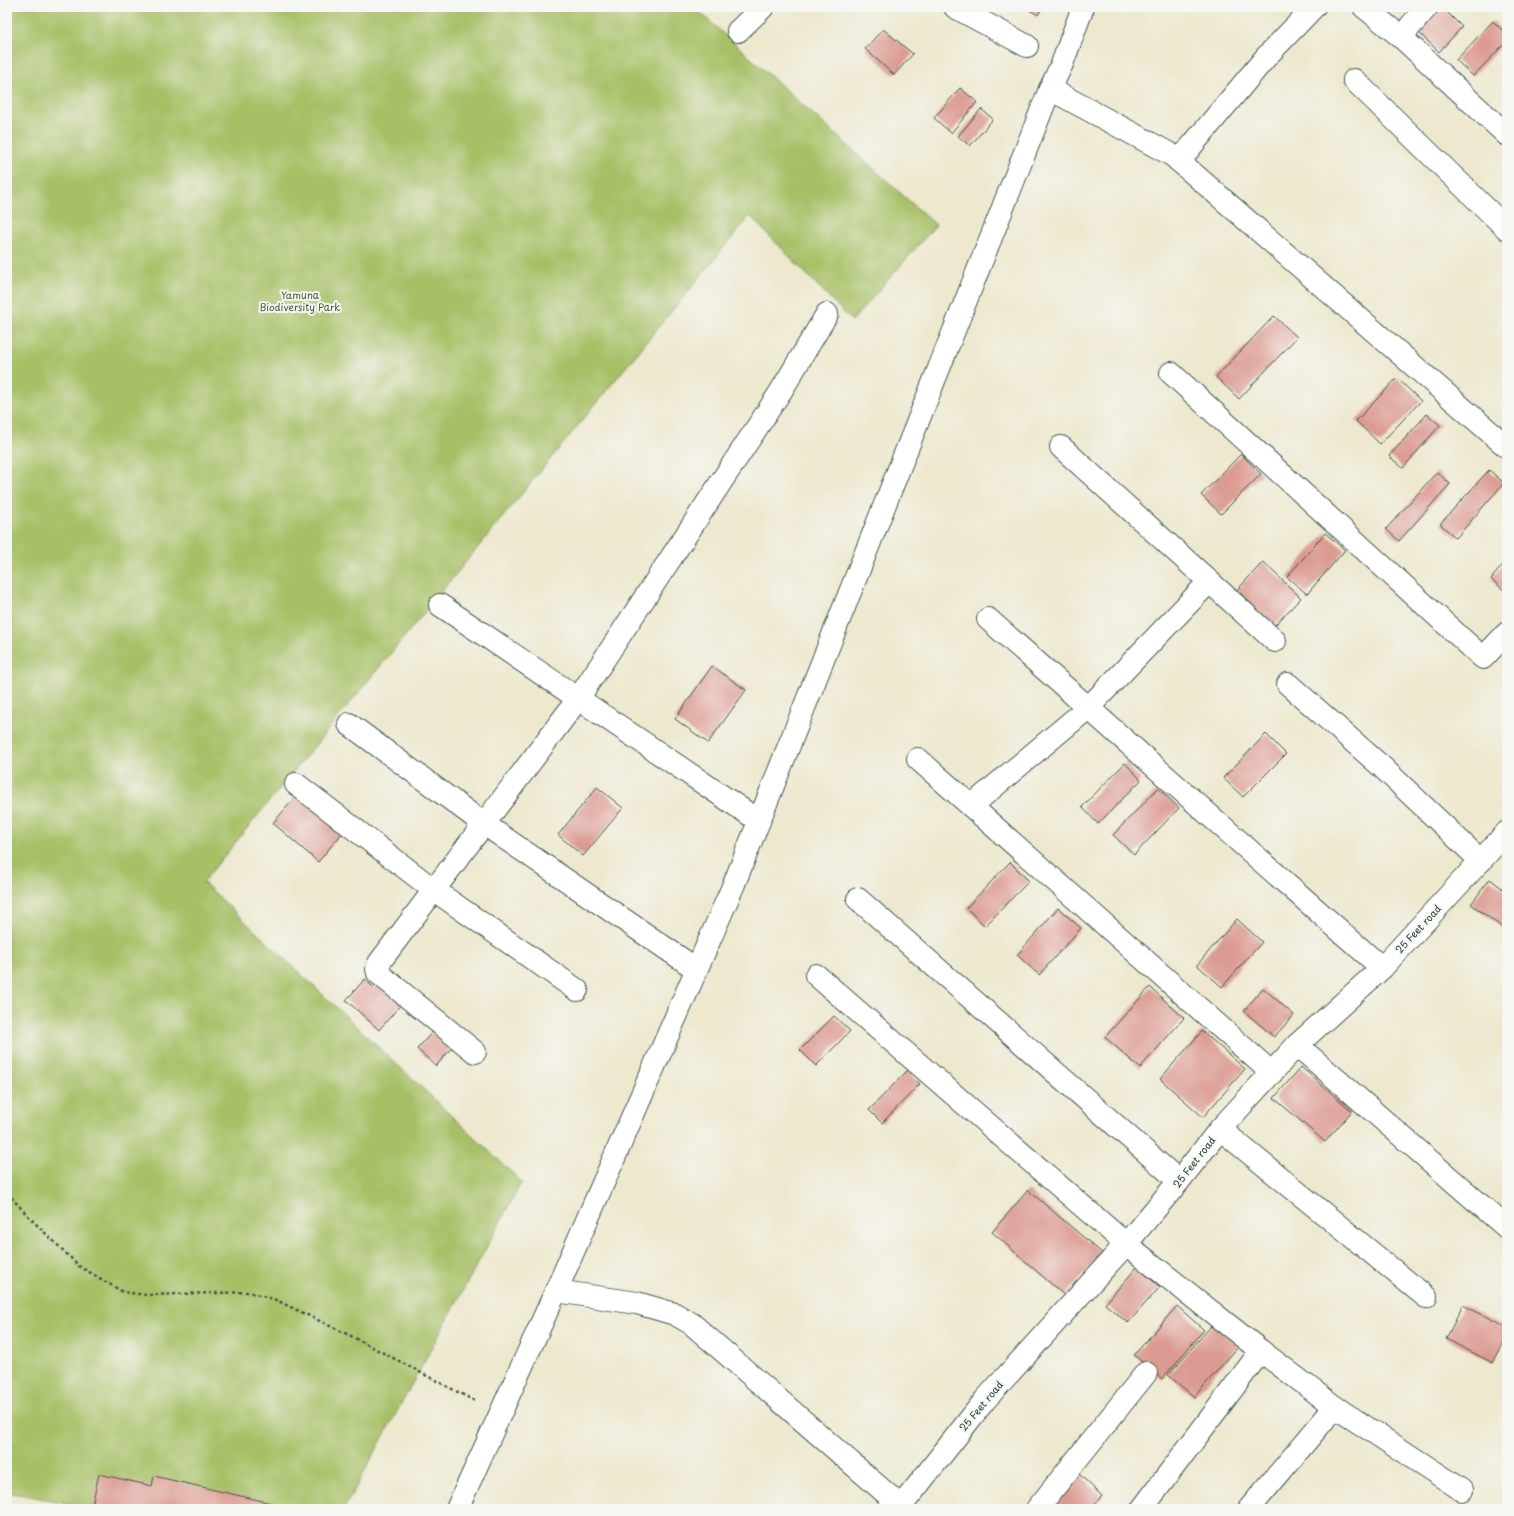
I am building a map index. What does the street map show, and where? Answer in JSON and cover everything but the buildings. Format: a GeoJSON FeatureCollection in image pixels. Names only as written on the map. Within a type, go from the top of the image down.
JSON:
{"type":"FeatureCollection","features":[{"type":"Feature","properties":{"kind":"street"},"geometry":{"type":"LineString","coordinates":[[738,31],[763,7]]}},
{"type":"Feature","properties":{"kind":"street"},"geometry":{"type":"LineString","coordinates":[[955,7],[1027,46]]}},
{"type":"Feature","properties":{"kind":"street"},"geometry":{"type":"LineString","coordinates":[[457,1509],[556,1290],[734,884],[1050,90],[1062,64],[1083,7]]}},
{"type":"Feature","properties":{"kind":"street"},"geometry":{"type":"LineString","coordinates":[[1169,154],[1314,7]]}},
{"type":"Feature","properties":{"kind":"street"},"geometry":{"type":"LineString","coordinates":[[1364,7],[1401,37],[1507,135]]}},
{"type":"Feature","properties":{"kind":"street"},"geometry":{"type":"LineString","coordinates":[[1401,37],[1428,7]]}},
{"type":"Feature","properties":{"kind":"street"},"geometry":{"type":"LineString","coordinates":[[1354,80],[1507,229]]}},
{"type":"Feature","properties":{"kind":"street"},"geometry":{"type":"LineString","coordinates":[[1050,90],[1169,154],[1507,447]]}},
{"type":"Feature","properties":{"kind":"street"},"geometry":{"type":"LineString","coordinates":[[475,1052],[381,976],[377,969],[379,963],[578,699],[777,397],[827,314]]}},
{"type":"Feature","properties":{"kind":"street"},"geometry":{"type":"LineString","coordinates":[[1171,373],[1484,658],[1507,633]]}},
{"type":"Feature","properties":{"kind":"street"},"geometry":{"type":"LineString","coordinates":[[1061,447],[1276,641]]}},
{"type":"Feature","properties":{"kind":"street"},"geometry":{"type":"LineString","coordinates":[[971,806],[1089,707],[1209,582]]}},
{"type":"Feature","properties":{"kind":"street"},"geometry":{"type":"LineString","coordinates":[[440,605],[759,821]]}},
{"type":"Feature","properties":{"kind":"street"},"geometry":{"type":"LineString","coordinates":[[988,618],[1382,968]]}},
{"type":"Feature","properties":{"kind":"street"},"geometry":{"type":"LineString","coordinates":[[1288,684],[1382,767],[1481,861]]}},
{"type":"Feature","properties":{"kind":"street"},"geometry":{"type":"LineString","coordinates":[[349,724],[484,824],[696,969]]}},
{"type":"Feature","properties":{"kind":"street"},"geometry":{"type":"LineString","coordinates":[[918,759],[1272,1073]]}},
{"type":"Feature","properties":{"kind":"street"},"geometry":{"type":"LineString","coordinates":[[296,784],[434,890],[577,990]]}},
{"type":"Feature","properties":{"kind":"street","name":"25 Feet road"},"geometry":{"type":"LineString","coordinates":[[902,1508],[985,1400],[1126,1244],[1220,1129],[1297,1045],[1382,968],[1507,832]]}},
{"type":"Feature","properties":{"kind":"street"},"geometry":{"type":"LineString","coordinates":[[858,899],[1179,1181]]}},
{"type":"Feature","properties":{"kind":"street"},"geometry":{"type":"LineString","coordinates":[[816,975],[1126,1244],[1261,1351],[1335,1407],[1462,1490]]}},
{"type":"Feature","properties":{"kind":"street"},"geometry":{"type":"LineString","coordinates":[[1297,1045],[1507,1228]]}},
{"type":"Feature","properties":{"kind":"street"},"geometry":{"type":"LineString","coordinates":[[1220,1129],[1426,1297]]}},
{"type":"Feature","properties":{"kind":"street"},"geometry":{"type":"LineString","coordinates":[[556,1290],[637,1303],[675,1314],[692,1324],[902,1508]]}},
{"type":"Feature","properties":{"kind":"street"},"geometry":{"type":"LineString","coordinates":[[1142,1509],[1261,1351]]}},
{"type":"Feature","properties":{"kind":"street"},"geometry":{"type":"LineString","coordinates":[[1037,1509],[1146,1373]]}},
{"type":"Feature","properties":{"kind":"street"},"geometry":{"type":"LineString","coordinates":[[1249,1509],[1335,1407]]}},
{"type":"Feature","properties":{"kind":"path"},"geometry":{"type":"LineString","coordinates":[[7,1193],[79,1266],[123,1292],[146,1295],[249,1292],[276,1300],[351,1336],[499,1414]]}},
{"type":"Feature","properties":{"kind":"green space","name":"Yamuna Biodiversity Park"},"geometry":{"type":"Polygon","coordinates":[[[7,7],[694,7],[936,225],[852,321],[750,216],[203,882],[522,1182],[344,1509],[99,1509],[7,1492],[7,7]]]}}]}
